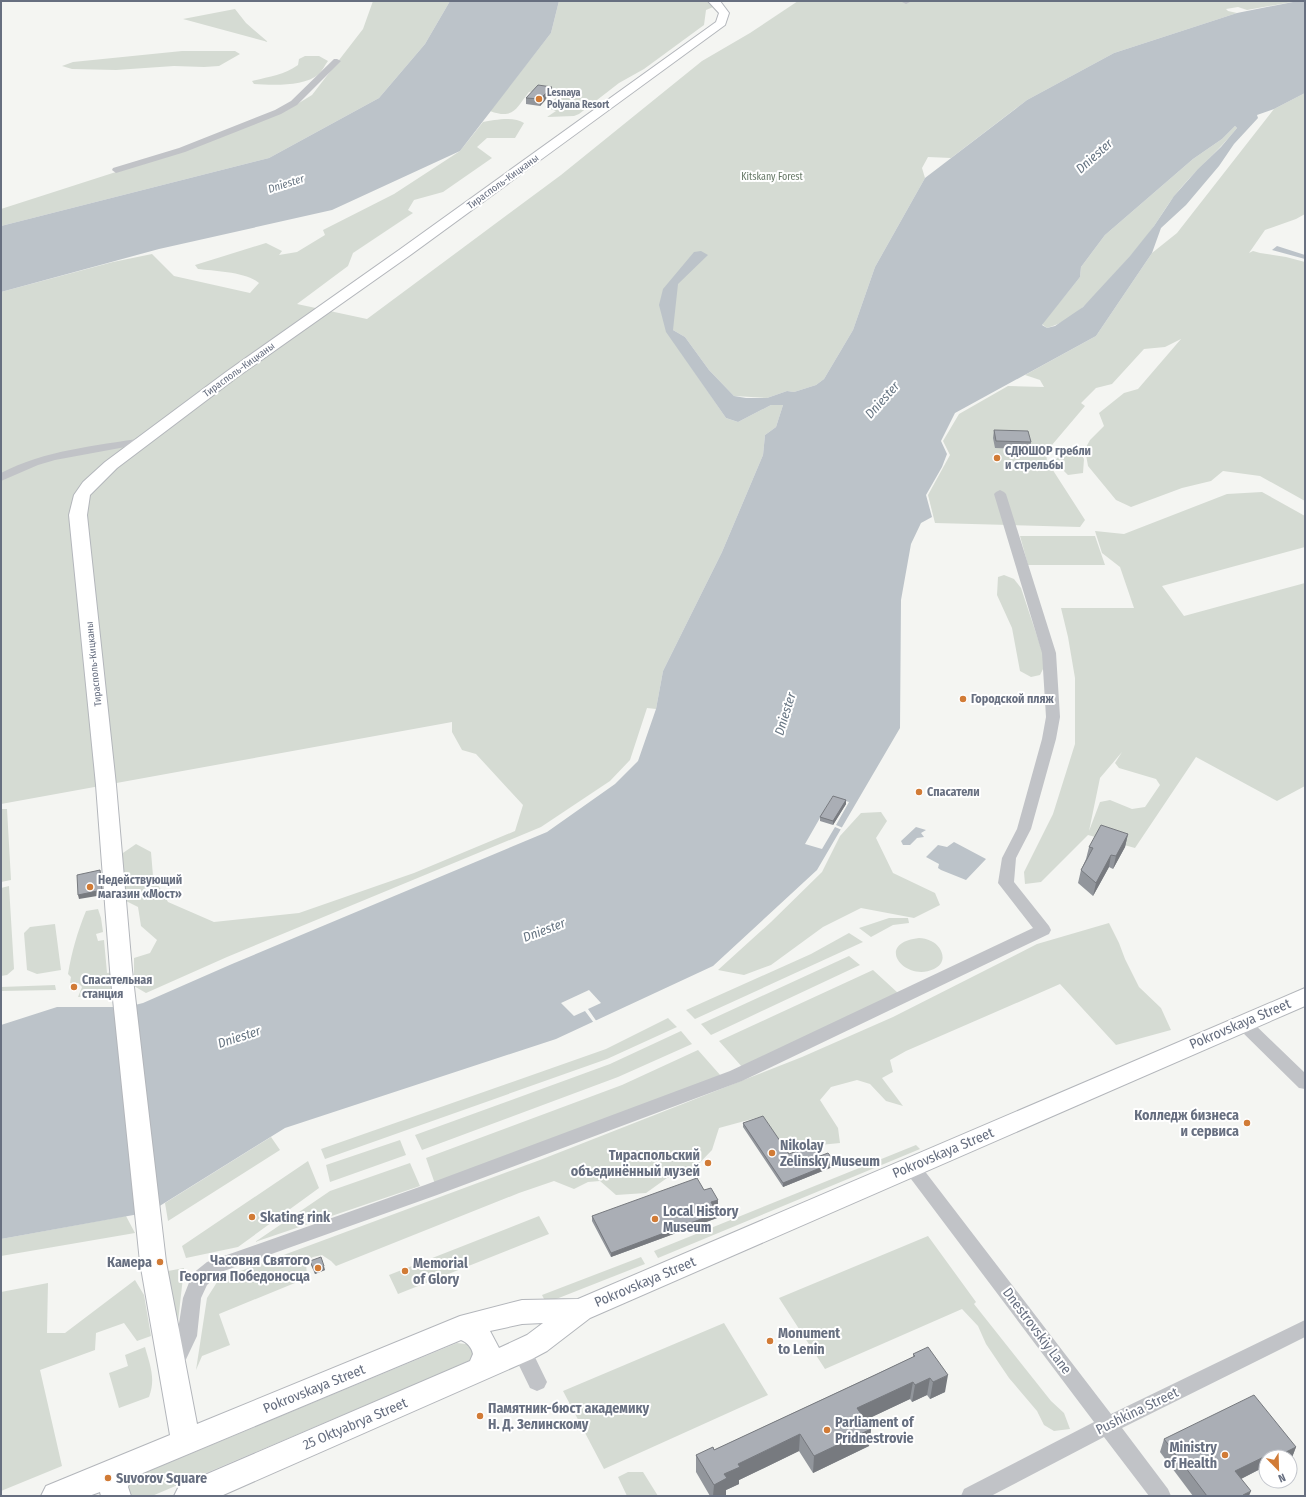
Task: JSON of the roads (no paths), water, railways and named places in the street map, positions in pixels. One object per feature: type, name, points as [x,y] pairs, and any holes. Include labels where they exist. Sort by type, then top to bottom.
[{"type":"street","name":"Тирасполь-Кицканы","points":[[186,1442],[153,1262],[121,970],[106,785],[78,516],[80,500],[89,486],[111,465],[230,375],[404,253],[721,23],[724,13],[718,5],[712,1]]},
{"type":"street","points":[[116,170],[182,150],[278,112],[294,103],[337,61]]},
{"type":"street","points":[[1,478],[20,468],[39,461],[143,441]]},
{"type":"street","points":[[172,1367],[187,1336],[192,1298],[199,1280],[214,1267],[431,1190],[736,1076],[1042,930],[1006,883],[1009,858],[1024,829],[1049,739],[1053,717],[1049,653],[1000,494]]},
{"type":"street","name":"Pokrovskaya Street","points":[[522,1351],[537,1342],[580,1310],[1305,996]]},
{"type":"street","points":[[1242,1022],[1305,1083]]},
{"type":"street","name":"Dnestrovskiy Lane","points":[[911,1166],[1162,1496]]},
{"type":"street","name":"Pokrovskaya Street","points":[[56,1496],[460,1328],[522,1312],[580,1310]]},
{"type":"street","points":[[460,1328],[470,1330],[478,1334],[486,1348],[488,1355],[486,1361],[479,1370]]},
{"type":"street","name":"Pushkina Street","points":[[971,1496],[1108,1425],[1305,1328]]},
{"type":"street","points":[[522,1351],[537,1382]]},
{"type":"street","name":"25 Oktyabrya Street","points":[[189,1496],[522,1351]]},
{"type":"street","points":[[116,1496],[113,1487],[122,1468]]},
{"type":"water","name":"Dniester","points":[[450,1],[559,1],[551,33],[460,151],[332,210],[159,249],[1,292],[1,226],[269,158],[379,98],[425,44]]},
{"type":"water","name":"Dniester","points":[[1298,1],[1305,1],[1305,93],[1274,109],[1257,115],[1258,118],[1234,144],[1219,166],[1186,205],[1161,228],[1152,253],[1096,336],[955,413],[941,441],[947,454],[942,467],[926,495],[932,517],[921,523],[911,544],[901,600],[900,728],[817,870],[713,966],[556,1039],[285,1128],[150,1212],[1,1239],[1,1025],[57,1007],[127,1007],[143,1003],[232,964],[547,832],[615,784],[638,761],[656,709],[663,671],[722,552],[763,455],[765,435],[776,427],[783,405],[771,405],[738,422],[726,418],[666,332],[659,305],[663,289],[694,252],[701,251],[708,255],[678,284],[673,330],[685,337],[709,370],[734,396],[746,398],[767,398],[787,391],[794,392],[816,385],[824,379],[853,330],[875,267],[925,178],[1027,100],[1114,53],[1237,13]],"holes":[[[1235,126],[1237,128],[1174,196],[1154,226],[1130,256],[1083,307],[1055,326],[1047,328],[1042,325],[1080,277],[1081,267],[1105,235],[1193,159],[1222,139]]]},
{"type":"water","points":[[1277,246],[1305,255],[1305,259],[1272,250]]},
{"type":"water","points":[[916,827],[926,830],[921,833],[924,837],[917,838],[910,845],[903,845],[901,841]]},
{"type":"water","points":[[954,842],[986,859],[966,880],[941,870],[938,868],[939,864],[926,857],[938,845],[947,847]]},
{"type":"place","name":"Lesnaya Polyana Resort","points":[[539,99]]},
{"type":"place","name":"СДЮШОР гребли и стрельбы","points":[[997,458]]},
{"type":"place","name":"Городской пляж","points":[[963,699]]},
{"type":"place","name":"Спасатели","points":[[919,792]]},
{"type":"place","name":"Недействующий магазин «Мост»","points":[[90,887]]},
{"type":"place","name":"Спасательная станция","points":[[74,987]]},
{"type":"place","name":"Колледж бизнеса и сервиса","points":[[1247,1123]]},
{"type":"place","name":"Nikolay Zelinsky Museum","points":[[772,1153]]},
{"type":"place","name":"Тираспольский объединённый музей","points":[[708,1163]]},
{"type":"place","name":"Skating rink","points":[[252,1217]]},
{"type":"place","name":"Local History Museum","points":[[655,1219]]},
{"type":"place","name":"Камера","points":[[160,1262]]},
{"type":"place","name":"Часовня Святого Георгия Победоносца","points":[[318,1268]]},
{"type":"place","name":"Memorial of Glory","points":[[405,1271]]},
{"type":"place","name":"Monument to Lenin","points":[[770,1341]]},
{"type":"place","name":"Памятник-бюст академику Н. Д. Зелинскому","points":[[480,1416]]},
{"type":"place","name":"Parliament of Pridnestrovie","points":[[827,1430]]},
{"type":"place","name":"Ministry of Health","points":[[1225,1455]]},
{"type":"place","name":"Suvorov Square","points":[[108,1478]]},
{"type":"park label","name":"Kitskany Forest","points":[[772,177]]}]
